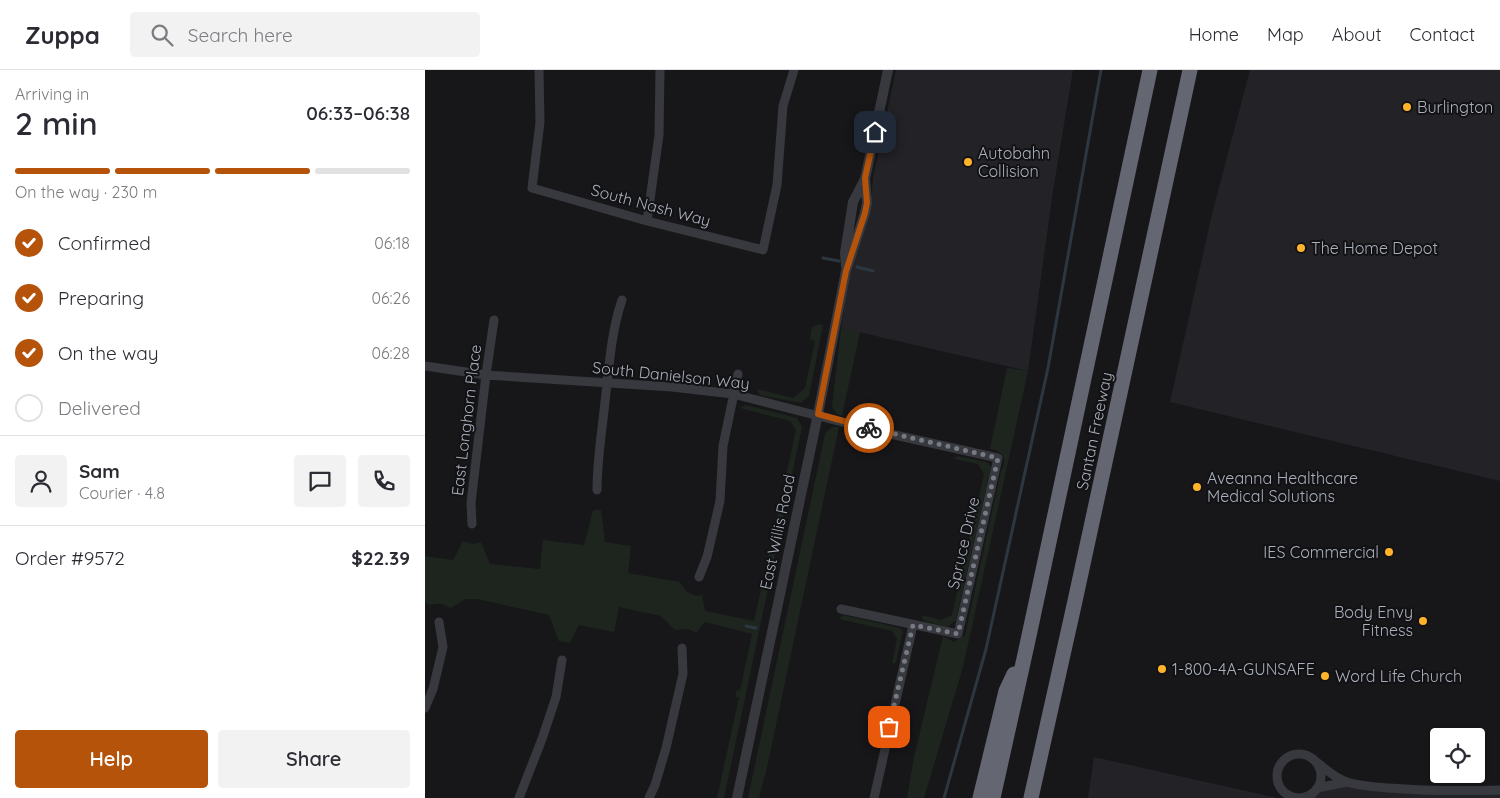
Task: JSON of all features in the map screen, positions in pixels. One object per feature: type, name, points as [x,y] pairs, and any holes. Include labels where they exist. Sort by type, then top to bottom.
[{"type":"highway","name":"Santan Freeway","points":[[993,798],[1150,70]]},
{"type":"highway","name":"Santan Freeway","points":[[1031,798],[1190,70]]},
{"type":"highway","points":[[1174,142],[1192,103],[1199,70]]},
{"type":"highway","points":[[980,798],[1007,691],[1027,645]]},
{"type":"highway","points":[[1036,798],[1037,770]]},
{"type":"street","name":"South Nash Way","points":[[539,70],[540,122],[532,188],[647,221],[763,250],[777,185],[783,106],[794,70]]},
{"type":"street","points":[[647,221],[659,135],[660,70]]},
{"type":"street","name":"East Willis Road","points":[[737,798],[818,414],[846,271],[845,253],[853,202],[865,178],[888,70]]},
{"type":"street","points":[[597,490],[597,470],[607,383],[617,315],[622,300]]},
{"type":"street","name":"East Longhorn Place","points":[[472,524],[471,503],[494,320]]},
{"type":"street","name":"South Danielson Way","points":[[425,366],[486,375],[672,387],[733,394],[818,414],[877,431],[998,458]]},
{"type":"street","points":[[699,577],[707,557],[720,501],[723,446],[738,374]]},
{"type":"street","name":"Spruce Drive","points":[[913,625],[958,634],[998,458]]},
{"type":"street","points":[[841,609],[913,625],[874,798]]},
{"type":"street","points":[[425,708],[433,689],[443,647],[439,622]]},
{"type":"street","points":[[649,798],[666,748],[683,674],[682,648]]},
{"type":"street","points":[[519,798],[556,697],[562,660]]},
{"type":"street","points":[[1348,782],[1317,788],[1306,797],[1295,797],[1286,796],[1277,775],[1283,762],[1295,754],[1302,754],[1315,761],[1325,771],[1348,782],[1407,790],[1500,790]]},
{"type":"street","points":[[1315,761],[1321,774],[1317,788]]},
{"type":"shaded area","points":[[896,70],[1073,70],[1053,191],[1028,371],[841,328],[847,286],[871,203],[873,178]]},
{"type":"shaded area","points":[[1250,70],[1500,70],[1500,481],[1170,402],[1212,214]]},
{"type":"shaded area","points":[[819,324],[823,325],[809,396],[801,403],[760,395],[757,389],[793,398],[805,388],[815,341],[810,339],[812,327]]},
{"type":"shaded area","points":[[841,328],[860,332],[842,416],[836,413],[832,407]]},
{"type":"shaded area","points":[[1007,368],[1028,371],[963,667],[924,798],[907,798],[914,757],[943,636],[954,642],[965,635],[1004,463],[1003,456],[999,452],[990,449]]},
{"type":"shaded area","points":[[746,405],[797,418],[802,427],[724,798],[717,798],[739,697],[735,697],[737,690],[740,691],[752,634],[705,622],[696,633],[689,629],[675,630],[661,616],[619,607],[614,632],[579,625],[570,643],[559,641],[549,615],[477,599],[466,599],[450,608],[443,604],[430,605],[425,602],[425,556],[453,560],[463,541],[473,544],[481,542],[490,564],[540,569],[543,540],[584,545],[593,510],[601,510],[605,542],[631,546],[628,573],[680,582],[689,593],[695,596],[702,595],[705,611],[754,621],[796,430],[790,421],[740,408]]},
{"type":"shaded area","points":[[832,427],[839,427],[765,777],[759,798],[748,798],[825,434]]},
{"type":"shaded area","points":[[957,456],[987,462],[991,467],[956,620],[948,627],[924,621],[921,615],[941,620],[952,615],[984,474],[978,464],[954,459]]},
{"type":"shaded area","points":[[843,615],[900,628],[903,632],[896,662],[892,664],[897,639],[892,631],[839,619]]},
{"type":"shaded area","points":[[1094,757],[1278,798],[1088,798]]},
{"type":"shaded area","points":[[1325,786],[1500,790],[1500,798],[1305,798],[1317,788]]},
{"type":"waterway","points":[[944,798],[986,649],[1048,368],[1101,70]]},
{"type":"waterway","points":[[823,258],[839,261]]},
{"type":"waterway","points":[[857,267],[873,271]]},
{"type":"waterway","points":[[746,626],[756,628]]},
{"type":"way so far","points":[[869,428],[998,458],[958,634],[913,625],[889,727]]},
{"type":"place","name":"Burlington","points":[[1407,107]]},
{"type":"place","name":"Autobahn Collision","points":[[968,162]]},
{"type":"place","name":"The Home Depot","points":[[1301,248]]},
{"type":"place","name":"Aveanna Healthcare Medical Solutions","points":[[1197,487]]},
{"type":"place","name":"IES Commercial","points":[[1389,552]]},
{"type":"place","name":"Body Envy Fitness","points":[[1423,621]]},
{"type":"place","name":"1-800-4A-GUNSAFE","points":[[1162,669]]},
{"type":"place","name":"Word Life Church","points":[[1325,676]]},
{"type":"route","points":[[869,428],[818,414],[846,271],[862,228],[867,203],[865,178],[875,132]]}]
